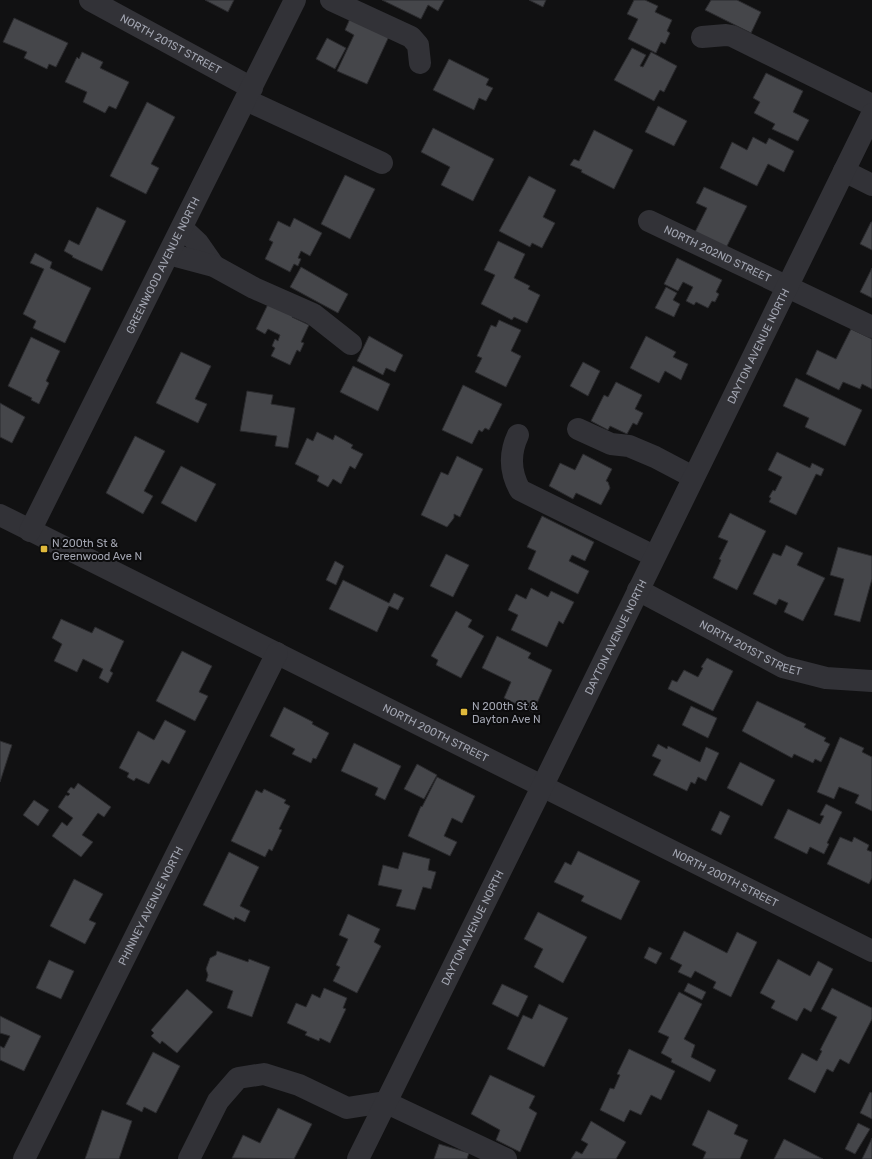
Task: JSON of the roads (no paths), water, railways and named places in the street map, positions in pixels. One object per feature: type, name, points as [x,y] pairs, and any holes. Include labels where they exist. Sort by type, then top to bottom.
[{"type":"street","name":"NORTH 201ST STREET","points":[[90,0],[249,94],[382,163]]},
{"type":"street","name":"GREENWOOD AVENUE NORTH","points":[[30,531],[296,0]]},
{"type":"street","points":[[331,0],[411,37],[418,45],[420,63]]},
{"type":"street","points":[[702,37],[732,36],[872,105]]},
{"type":"street","name":"DAYTON AVENUE NORTH","points":[[358,1159],[385,1102],[544,785],[654,556],[872,114]]},
{"type":"street","points":[[844,171],[872,185]]},
{"type":"street","name":"NORTH 202ND STREET","points":[[649,221],[872,327]]},
{"type":"street","points":[[182,228],[198,243],[214,266]]},
{"type":"street","points":[[169,254],[214,266],[254,288],[313,314],[351,344]]},
{"type":"street","points":[[578,429],[611,444],[629,446],[655,456],[693,477]]},
{"type":"street","points":[[518,435],[511,449],[514,479],[520,490],[654,556]]},
{"type":"street","name":"NORTH 200TH STREET","points":[[0,515],[544,785],[872,950]]},
{"type":"street","name":"NORTH 201ST STREET","points":[[638,590],[783,667],[826,678],[872,681]]},
{"type":"street","name":"PHINNEY AVENUE NORTH","points":[[24,1159],[277,653]]},
{"type":"street","points":[[189,1159],[218,1101],[238,1078],[264,1074],[299,1086],[347,1108],[385,1102],[506,1159]]},
{"type":"place","name":"N 200th St & Greenwood Ave N","points":[[44,549]]},
{"type":"place","name":"N 200th St & Dayton Ave N","points":[[464,712]]}]
